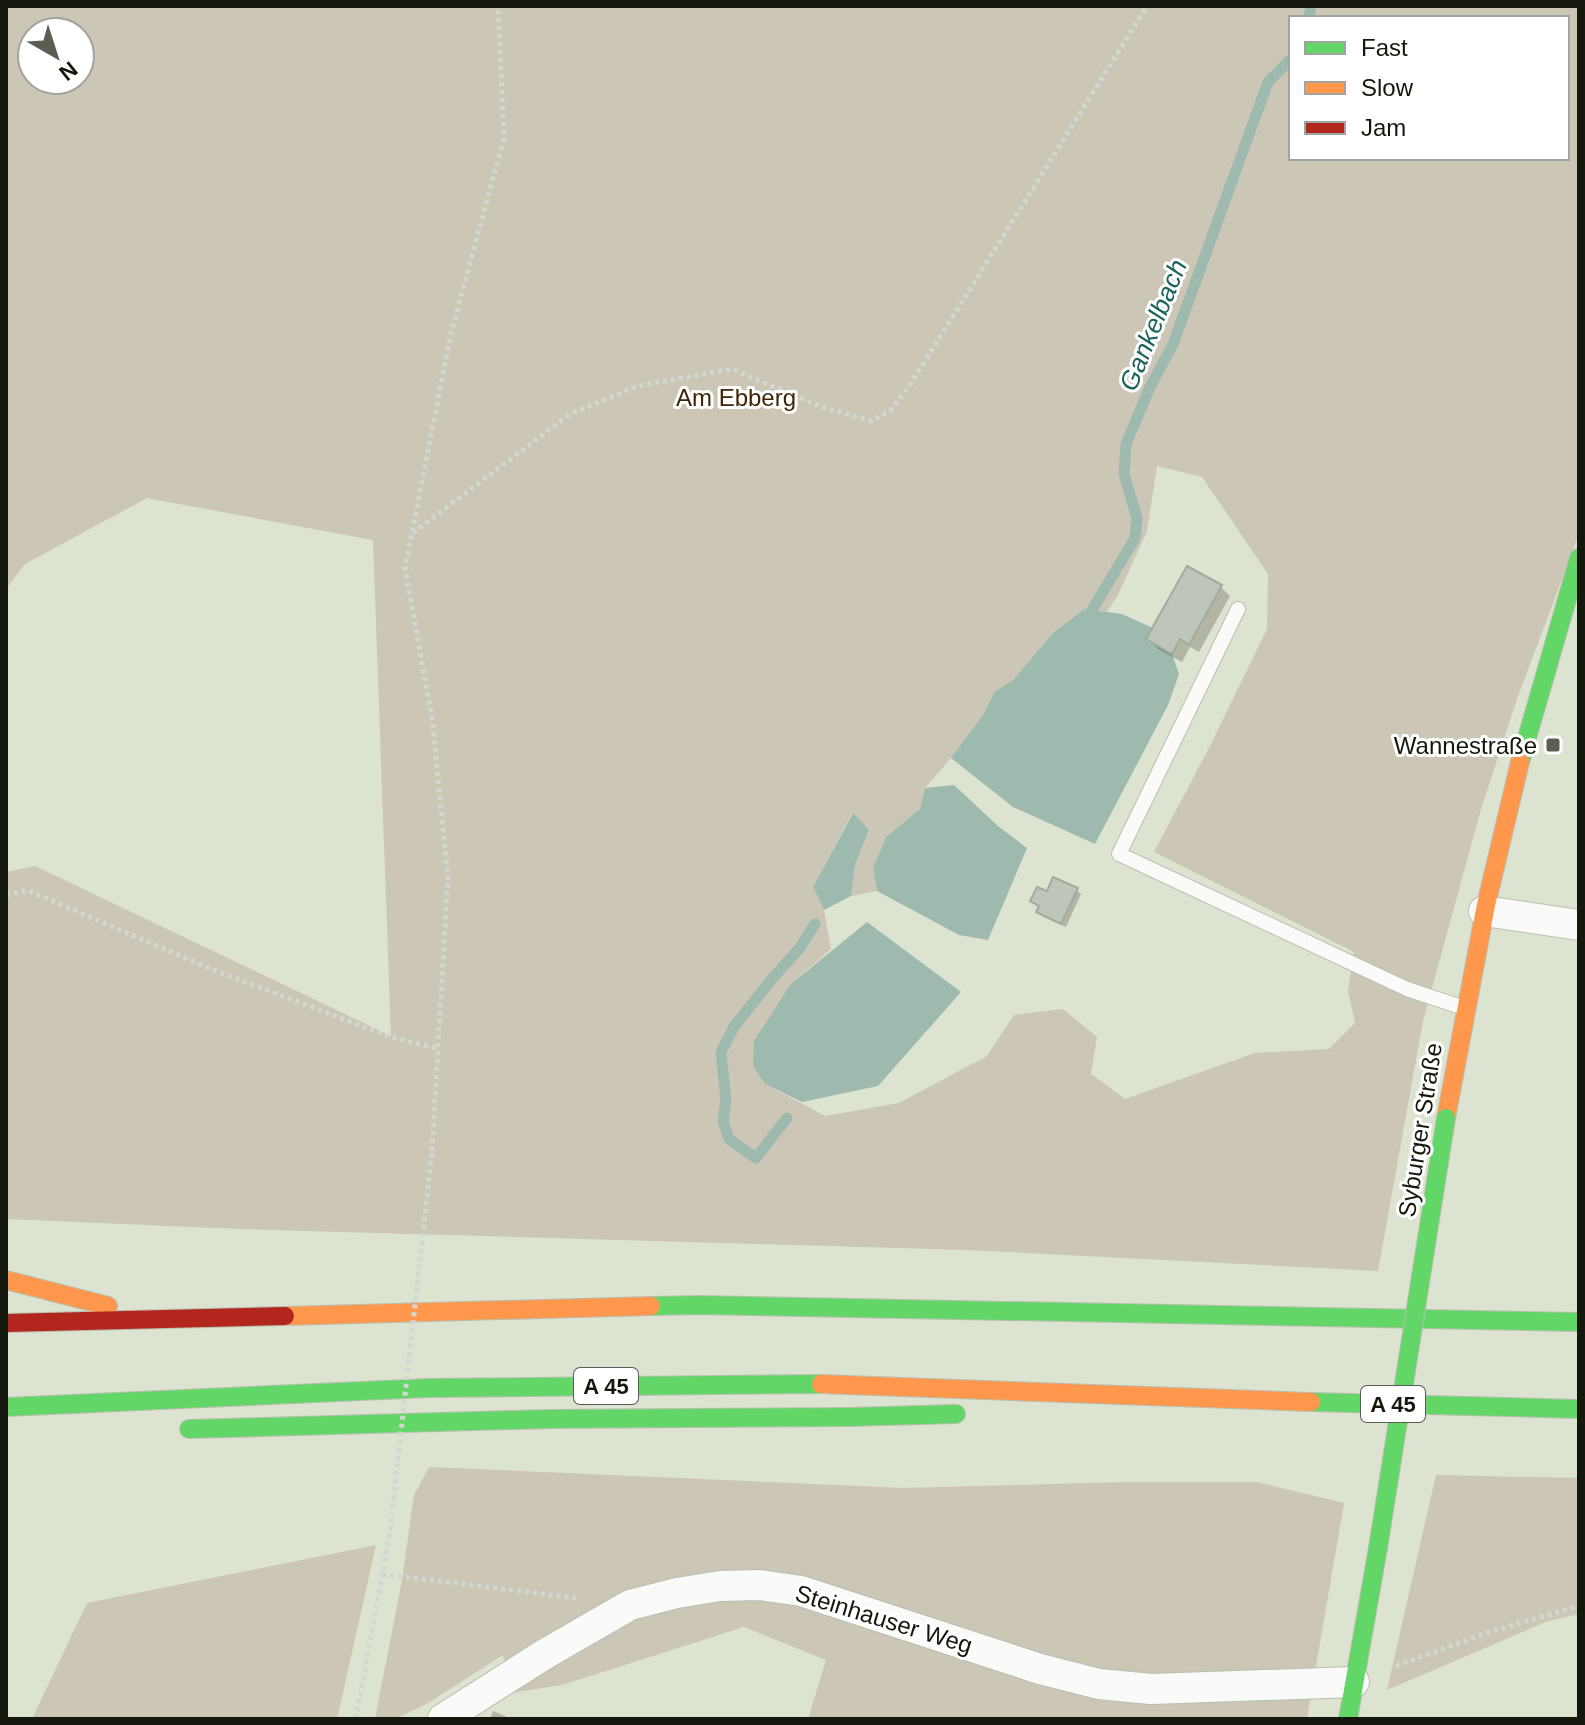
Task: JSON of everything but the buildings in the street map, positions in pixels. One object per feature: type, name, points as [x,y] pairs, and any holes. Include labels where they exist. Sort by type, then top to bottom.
[{"type":"main road","name":"Syburger Straße","points":[[1348,1719],[1464,1008],[1527,733],[1579,558]]},
{"type":"main road","points":[[6,1280],[157,1319]]},
{"type":"main road","points":[[6,1323],[700,1305],[1579,1322]]},
{"type":"main road","name":"A 45","points":[[6,1407],[429,1388],[793,1383],[1579,1409]]},
{"type":"main road","points":[[1023,1410],[1206,1399]]},
{"type":"main road","points":[[173,1429],[459,1419],[886,1419],[977,1413]]},
{"type":"street","points":[[1484,911],[1579,925]]},
{"type":"street","name":"Steinhauser Weg","points":[[443,1719],[545,1654],[630,1605],[720,1586],[760,1585],[801,1591],[1040,1669],[1099,1684],[1151,1689],[1354,1682]]},
{"type":"lane","points":[[1238,609],[1119,854],[1407,989],[1464,1008]]},
{"type":"path","points":[[356,1719],[390,1531],[432,1151],[448,877],[432,718],[405,568],[451,333],[504,138],[498,6]]},
{"type":"path","points":[[413,534],[570,414],[638,386],[732,369],[822,407],[871,421],[891,410],[910,385],[1147,6]]},
{"type":"path","points":[[6,895],[27,890],[211,969],[391,1037],[436,1048]]},
{"type":"path","points":[[382,1574],[630,1605]]},
{"type":"path","points":[[1354,1682],[1486,1633],[1579,1606]]},
{"type":"green space","name":"Am Ebberg","points":[[6,6],[1579,6],[1579,534],[1517,699],[1481,809],[1423,1021],[1378,1271],[967,1250],[240,1229],[6,1219],[6,872],[35,866],[391,1036],[373,540],[147,498],[25,564],[6,589]],"holes":[[[1157,466],[1202,477],[1268,574],[1267,629],[1154,852],[1354,952],[1348,991],[1355,1023],[1329,1049],[1255,1053],[1125,1099],[1091,1074],[1097,1037],[1063,1009],[1014,1015],[987,1056],[899,1103],[825,1116],[765,1084],[754,1066],[791,984],[831,949],[824,910],[813,887],[852,813],[869,830],[855,865],[851,896],[877,891],[873,868],[886,837],[920,809],[925,788],[985,712],[994,692],[1013,680],[1053,633],[1084,609],[1107,612],[1147,531]]]},
{"type":"green space","points":[[429,1467],[902,1488],[1257,1482],[1344,1503],[1307,1719],[808,1719],[826,1660],[744,1627],[562,1685],[509,1693],[503,1655],[428,1703],[395,1719],[375,1719],[402,1580],[414,1495]]},
{"type":"green space","points":[[1436,1475],[1579,1478],[1579,1614],[1548,1621],[1387,1690]]},
{"type":"green space","points":[[376,1545],[337,1719],[32,1719],[87,1603]]},
{"type":"shaded area","points":[[1084,609],[1122,614],[1153,628],[1147,640],[1172,654],[1179,674],[1168,705],[1095,844],[1013,807],[951,758],[985,712],[994,692],[1013,680],[1053,633]]},
{"type":"shaded area","points":[[954,785],[1027,848],[988,940],[959,935],[877,891],[873,868],[886,837],[920,809],[925,788]]},
{"type":"shaded area","points":[[853,813],[869,830],[855,865],[851,896],[824,910],[813,887]]},
{"type":"shaded area","points":[[867,922],[961,992],[878,1086],[802,1102],[765,1084],[753,1066],[754,1041],[791,984]]},
{"type":"waterway","name":"Gankelbach","points":[[1309,16],[1311,6]]},
{"type":"waterway","name":"Gankelbach","points":[[1092,610],[1135,538],[1137,518],[1124,474],[1126,444],[1150,387],[1173,344],[1268,82],[1289,61]]},
{"type":"waterway","name":"Gankelbach","points":[[787,1118],[756,1158],[729,1139],[723,1121],[726,1100],[721,1052],[734,1027],[799,949],[815,924]]},
{"type":"traffic: fast","points":[[1520,762],[1579,558]]},
{"type":"traffic: fast","points":[[1378,1548],[1446,1118]]},
{"type":"traffic: fast","points":[[651,1306],[1579,1322]]},
{"type":"traffic: fast","points":[[6,1407],[429,1388],[821,1384]]},
{"type":"traffic: fast","points":[[1311,1402],[1579,1409]]},
{"type":"traffic: fast","points":[[189,1429],[550,1419],[956,1414]]},
{"type":"traffic: fast","points":[[1348,1719],[1378,1548]]},
{"type":"traffic: slow","points":[[1446,1118],[1486,905],[1520,762]]},
{"type":"traffic: slow","points":[[6,1280],[108,1306]]},
{"type":"traffic: slow","points":[[285,1316],[651,1306]]},
{"type":"traffic: slow","points":[[821,1384],[1311,1402]]},
{"type":"traffic: jam","points":[[6,1323],[285,1316]]},
{"type":"place","name":"Wannestraße","points":[[1553,745]]}]
